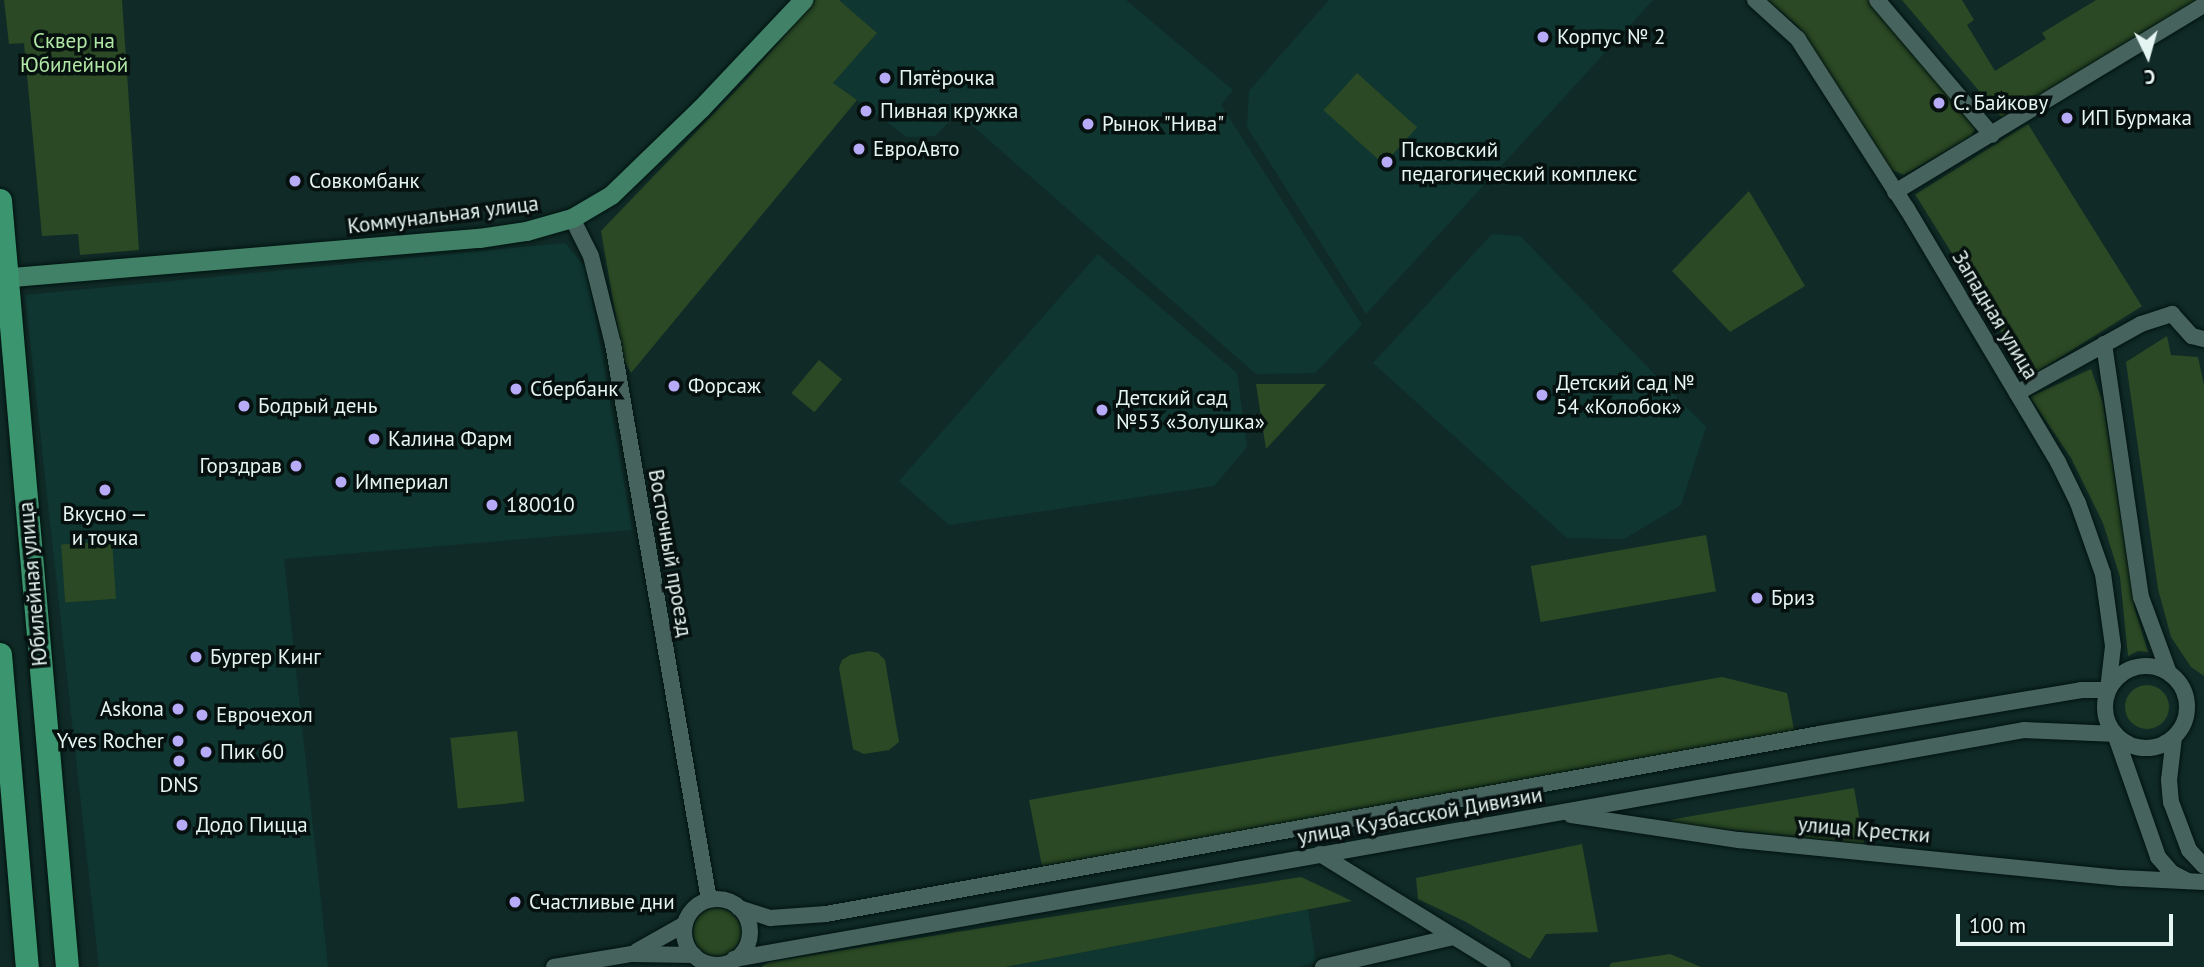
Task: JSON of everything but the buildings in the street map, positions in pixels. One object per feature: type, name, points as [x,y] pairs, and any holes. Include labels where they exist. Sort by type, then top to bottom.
[{"type":"highway","name":"Юбилейная улица","points":[[0,200],[4,278],[67,967]]},
{"type":"highway","name":"Юбилейная улица","points":[[0,654],[27,967]]},
{"type":"main road","name":"Коммунальная улица","points":[[4,278],[479,238],[526,231],[572,218],[611,195],[701,108],[803,0]]},
{"type":"street","name":"Западная улица","points":[[1755,0],[1798,39],[1895,192],[2058,462],[2078,503],[2103,574],[2113,646],[2108,690]]},
{"type":"street","points":[[1877,0],[1992,135]]},
{"type":"street","points":[[1895,192],[2204,5]]},
{"type":"street","name":"Восточный проезд","points":[[572,218],[591,256],[613,344],[709,900]]},
{"type":"street","points":[[2017,393],[2141,324],[2172,314],[2192,336],[2204,340]]},
{"type":"street","points":[[2104,344],[2141,597],[2169,673],[2185,693],[2187,706],[2185,719],[2174,737],[2169,780],[2171,802],[2189,850],[2204,866]]},
{"type":"street","points":[[2169,673],[2157,667],[2130,669],[2114,681],[2108,690],[2105,703],[2107,719],[2115,734],[2167,876],[2183,864],[2189,850]]},
{"type":"street","name":"улица Кузбасской Дивизии","points":[[632,954],[685,924],[692,910],[709,900],[720,899],[770,918],[826,914],[1819,734],[2081,690],[2108,690]]},
{"type":"street","name":"улица Кузбасской Дивизии","points":[[554,967],[632,954],[694,956],[701,961],[725,964],[1320,854],[2025,730],[2115,734]]},
{"type":"street","points":[[2115,734],[2128,744],[2145,748],[2158,746],[2174,737]]},
{"type":"street","name":"улица Крестки","points":[[1562,813],[1598,821],[1740,840],[2167,876],[2196,881]]},
{"type":"street","points":[[1320,854],[1503,967]]},
{"type":"street","points":[[725,964],[746,947],[749,937],[749,926],[739,908]]},
{"type":"street","points":[[685,924],[684,939],[694,956]]},
{"type":"street","points":[[1323,967],[1453,937]]},
{"type":"shaded area","name":"Рынок \"Нива\"","points":[[839,0],[1126,0],[1233,90],[1221,105],[1362,325],[1315,373],[1256,374],[958,113],[935,136],[907,137],[833,83],[876,33]]},
{"type":"shaded area","name":"Псковский педагогический комплекс","points":[[1329,0],[1653,0],[1366,314],[1247,127],[1249,91]]},
{"type":"shaded area","name":"Детский сад № 54 «Колобок»","points":[[1492,234],[1520,236],[1706,427],[1681,505],[1624,539],[1567,538],[1373,363]]},
{"type":"shaded area","points":[[565,243],[587,269],[632,530],[284,559],[328,967],[99,967],[25,295]]},
{"type":"shaded area","name":"Детский сад №53 «Золушка»","points":[[1098,254],[1237,373],[1247,447],[1214,486],[949,525],[899,481]]},
{"type":"shaded area","points":[[1308,909],[1316,963],[1297,967],[1005,967]]},
{"type":"green space","name":"Сквер на Юбилейной","points":[[4,0],[122,0],[139,250],[80,255],[78,234],[42,236],[24,43],[9,44]]},
{"type":"green space","points":[[815,0],[839,0],[877,33],[833,83],[857,100],[631,373],[623,358],[601,231],[748,78]]},
{"type":"green space","points":[[1768,0],[1872,0],[1977,126],[1971,136],[1904,175],[1885,167],[1799,27]]},
{"type":"green space","points":[[1902,0],[1962,0],[1974,20],[1967,25],[1995,71],[2046,39],[2042,33],[2096,0],[2196,0],[2002,118]]},
{"type":"green space","points":[[1357,73],[1417,127],[1384,164],[1324,110]]},
{"type":"green space","points":[[2028,124],[2142,306],[2029,377],[1915,194]]},
{"type":"green space","points":[[1749,191],[1805,286],[1730,332],[1672,271]]},
{"type":"green space","points":[[2167,336],[2171,355],[2198,357],[2204,385],[2204,676],[2191,667],[2171,637],[2158,589],[2126,362]]},
{"type":"green space","points":[[819,360],[842,379],[814,412],[791,393]]},
{"type":"green space","points":[[2091,369],[2103,403],[2135,610],[2148,652],[2138,651],[2128,656],[2120,577],[2103,523],[2071,458],[2030,397]]},
{"type":"green space","points":[[1256,384],[1326,384],[1266,449]]},
{"type":"green space","points":[[1706,535],[1716,591],[1541,622],[1531,566]]},
{"type":"green space","points":[[112,541],[116,599],[65,602],[61,545]]},
{"type":"green space","points":[[869,651],[878,653],[885,660],[899,742],[889,750],[864,754],[853,749],[839,668],[842,660],[850,655]]},
{"type":"green space","points":[[1722,677],[1787,693],[1796,740],[1042,866],[1029,800]]},
{"type":"green space","points":[[2147,685],[2162,692],[2169,707],[2162,722],[2147,729],[2132,722],[2125,707],[2132,692]]},
{"type":"green space","points":[[517,731],[524,802],[458,809],[450,738]]},
{"type":"green space","points":[[1854,788],[1864,844],[1676,824],[1669,820]]},
{"type":"green space","points":[[1582,844],[1598,932],[1546,934],[1530,959],[1466,922],[1418,899],[1416,878]]},
{"type":"green space","points":[[1301,877],[1352,901],[1005,967],[761,967],[769,962]]},
{"type":"green space","points":[[717,908],[734,915],[741,932],[734,949],[717,956],[700,949],[693,932],[700,915]]},
{"type":"green space","points":[[1670,954],[1701,967],[1609,967],[1611,963]]},
{"type":"place","name":"Корпус № 2","points":[[1543,37]]},
{"type":"place","name":"Пятёрочка","points":[[885,78]]},
{"type":"place","name":"С. Байкову","points":[[1939,103]]},
{"type":"place","name":"Пивная кружка","points":[[866,111]]},
{"type":"place","name":"ИП Бурмака","points":[[2067,118]]},
{"type":"place","name":"Рынок \"Нива\"","points":[[1088,124]]},
{"type":"place","name":"ЕвроАвто","points":[[859,149]]},
{"type":"place","name":"Псковский педагогический комплекс","points":[[1387,162]]},
{"type":"place","name":"Совкомбанк","points":[[295,181]]},
{"type":"place","name":"Форсаж","points":[[674,386]]},
{"type":"place","name":"Сбербанк","points":[[516,389]]},
{"type":"place","name":"Детский сад № 54 «Колобок»","points":[[1542,395]]},
{"type":"place","name":"Бодрый день","points":[[244,406]]},
{"type":"place","name":"Детский сад №53 «Золушка»","points":[[1102,410]]},
{"type":"place","name":"Калина Фарм","points":[[374,439]]},
{"type":"place","name":"Горздрав","points":[[296,466]]},
{"type":"place","name":"Империал","points":[[341,482]]},
{"type":"place","name":"Вкусно — и точка","points":[[105,490]]},
{"type":"place","name":"180010","points":[[492,505]]},
{"type":"place","name":"Бриз","points":[[1757,598]]},
{"type":"place","name":"Бургер Кинг","points":[[196,657]]},
{"type":"place","name":"Askona","points":[[178,709]]},
{"type":"place","name":"Еврочехол","points":[[202,715]]},
{"type":"place","name":"Yves Rocher","points":[[178,741]]},
{"type":"place","name":"Пик 60","points":[[206,752]]},
{"type":"place","name":"DNS","points":[[179,761]]},
{"type":"place","name":"Додо Пицца","points":[[182,825]]},
{"type":"place","name":"Счастливые дни","points":[[515,902]]}]
